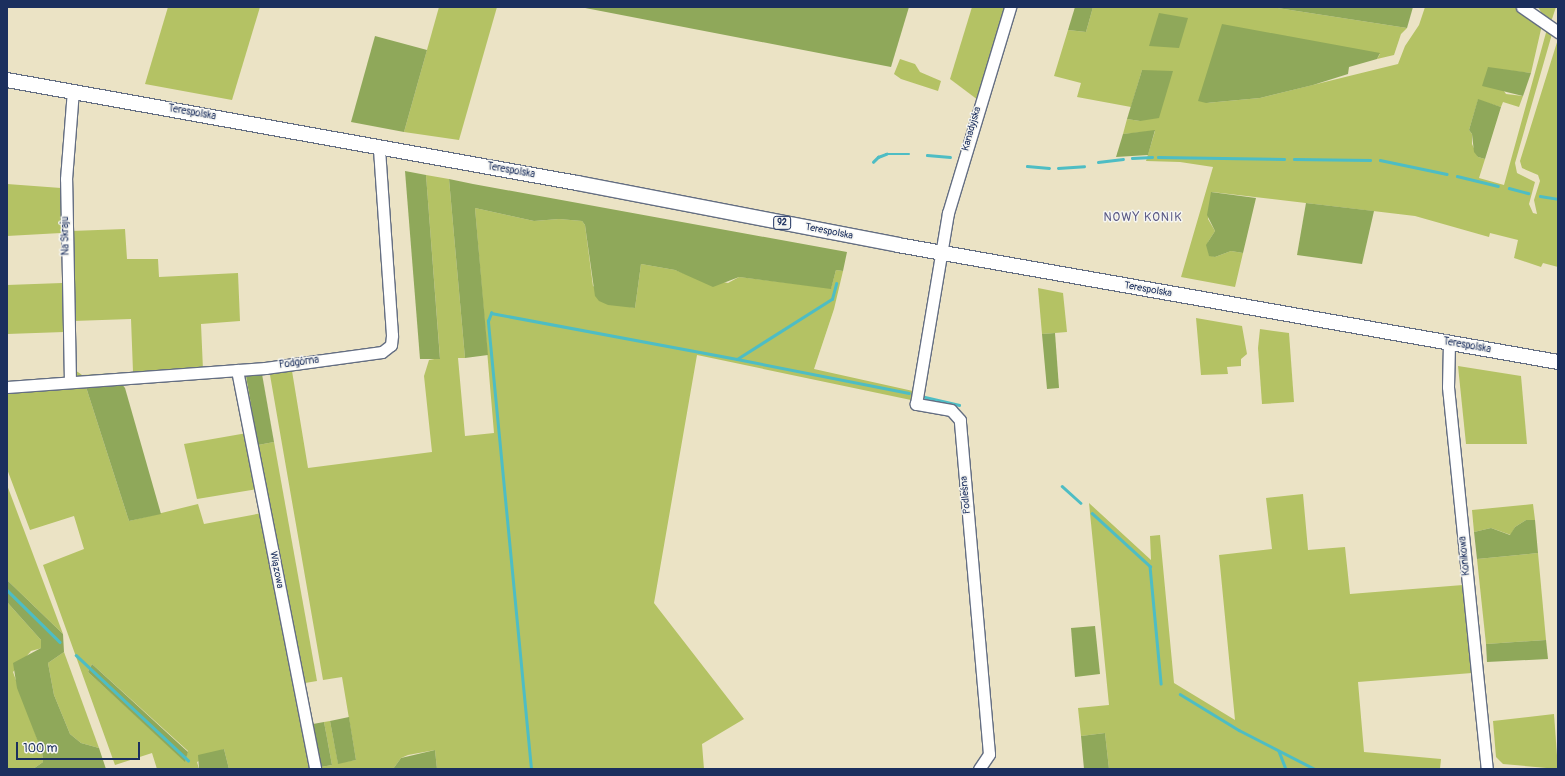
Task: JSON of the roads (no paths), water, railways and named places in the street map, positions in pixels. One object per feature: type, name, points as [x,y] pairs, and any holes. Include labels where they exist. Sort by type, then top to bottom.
[{"type":"main road","name":"Terespolska","points":[[7,80],[379,147],[941,252],[1558,362]]},
{"type":"street","name":"Kanadyjska","points":[[941,252],[948,213],[1010,7]]},
{"type":"street","points":[[1522,7],[1558,32]]},
{"type":"street","name":"Na Skraju","points":[[70,382],[66,179],[73,91]]},
{"type":"street","name":"Podgórna","points":[[7,386],[237,370],[382,352],[390,345],[392,335],[379,147]]},
{"type":"street","name":"Podleśna","points":[[941,252],[935,299],[916,404],[951,410],[960,420],[989,754],[979,769]]},
{"type":"street","name":"Konikowa","points":[[1449,343],[1448,387],[1487,769]]},
{"type":"street","name":"Wiązowa","points":[[237,370],[315,769]]},
{"type":"waterway","points":[[873,162],[878,157],[886,154],[909,154]]},
{"type":"waterway","points":[[927,155],[950,157]]},
{"type":"waterway","points":[[1132,158],[1152,157]]},
{"type":"waterway","points":[[1158,157],[1284,159]]},
{"type":"waterway","points":[[1098,162],[1123,159]]},
{"type":"waterway","points":[[1294,159],[1370,160]]},
{"type":"waterway","points":[[1380,160],[1447,174]]},
{"type":"waterway","points":[[1027,166],[1049,168]]},
{"type":"waterway","points":[[1058,168],[1084,166]]},
{"type":"waterway","points":[[1457,176],[1498,186]]},
{"type":"waterway","points":[[1509,188],[1528,193]]},
{"type":"waterway","points":[[1540,196],[1558,199]]},
{"type":"waterway","points":[[531,769],[488,321],[491,313],[737,359],[832,299],[836,284]]},
{"type":"waterway","points":[[737,359],[909,393]]},
{"type":"waterway","points":[[925,397],[959,405]]},
{"type":"waterway","points":[[1062,486],[1081,503]]},
{"type":"waterway","points":[[1092,513],[1150,566],[1161,683]]},
{"type":"waterway","points":[[7,590],[60,642]]},
{"type":"waterway","points":[[76,655],[188,760]]},
{"type":"waterway","points":[[1180,694],[1239,730],[1315,769]]},
{"type":"waterway","points":[[1279,751],[1286,769]]},
{"type":"district","name":"NOWY KONIK","points":[[1143,218]]}]
